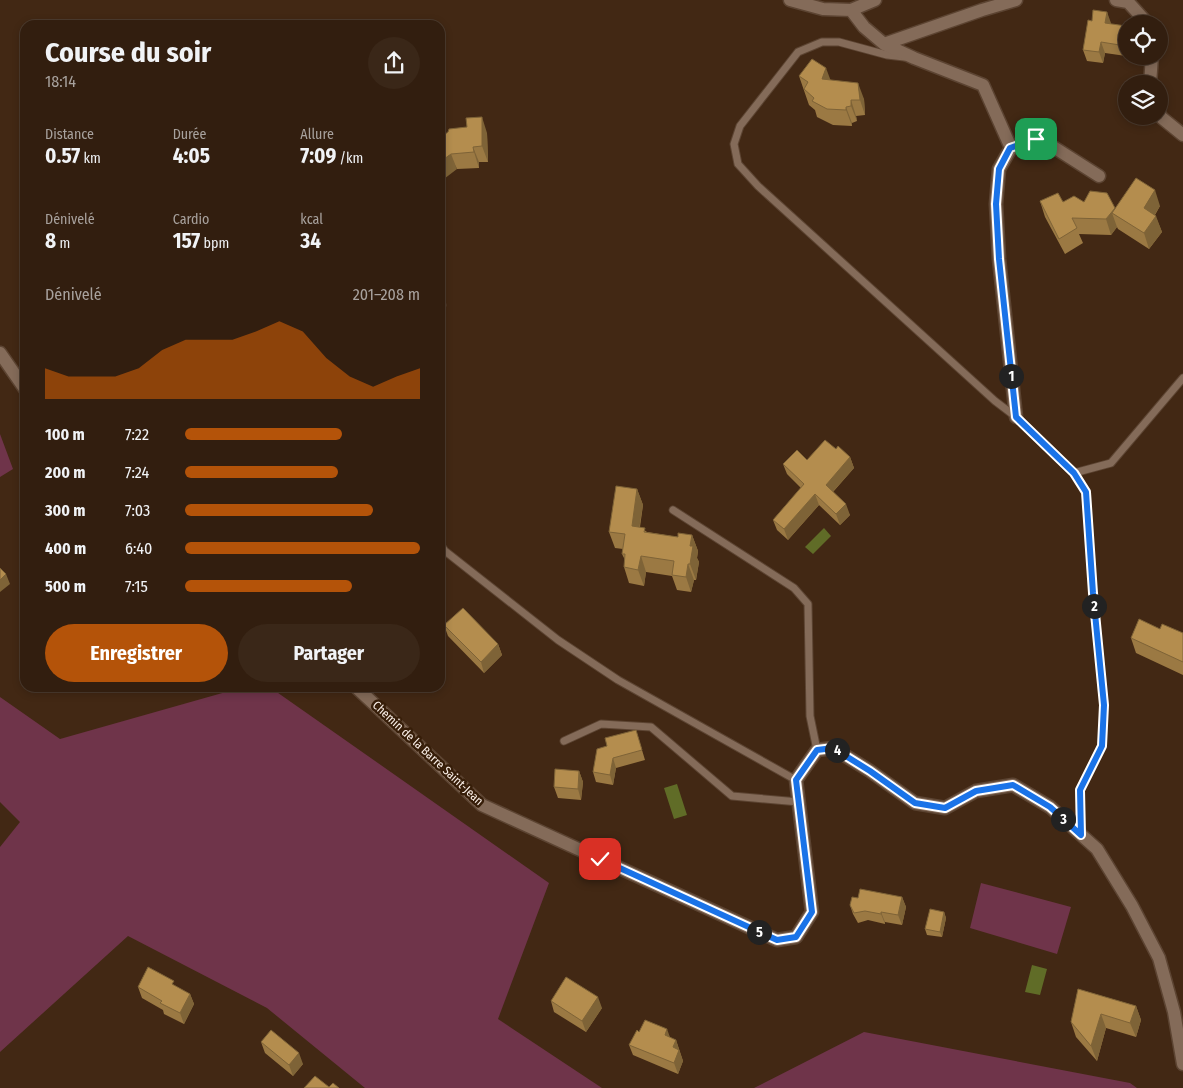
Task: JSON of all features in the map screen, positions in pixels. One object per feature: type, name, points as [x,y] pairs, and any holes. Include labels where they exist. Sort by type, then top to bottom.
[{"type":"street","points":[[790,0],[823,9],[851,10],[875,0]]},
{"type":"street","points":[[884,44],[1016,0]]},
{"type":"street","points":[[1116,0],[1128,2],[1140,15]]},
{"type":"street","points":[[851,10],[864,27],[884,44],[983,85],[1010,148]]},
{"type":"street","points":[[1168,123],[1183,135]]},
{"type":"street","points":[[1016,417],[999,259],[996,204],[999,169],[1010,148],[1036,139],[1055,148],[1099,176]]},
{"type":"street","points":[[0,353],[20,382]]},
{"type":"street","name":"Chemin de la Barre Saint-Jean","points":[[361,692],[482,805],[777,940],[796,937],[812,912],[796,780]]},
{"type":"street","points":[[796,780],[817,750],[833,748],[870,771],[915,803],[945,808],[976,791],[1013,785],[1050,807],[1097,849],[1132,906],[1160,958],[1174,1012],[1183,1064]]},
{"type":"lane","points":[[914,58],[887,55],[839,42],[822,42],[798,52],[740,126],[734,144],[738,164],[758,186],[995,401],[1016,417],[1074,473],[1086,492],[1093,593],[1104,705],[1102,746],[1080,790],[1081,835]]},
{"type":"lane","points":[[1074,473],[1111,463],[1183,378]]},
{"type":"lane","points":[[673,510],[794,588],[808,604],[810,716],[817,750]]},
{"type":"lane","points":[[445,550],[558,640],[618,680],[796,780]]},
{"type":"lane","points":[[564,741],[601,724],[651,727],[732,796],[799,802]]},
{"type":"shaded area","points":[[0,434],[13,469],[0,477]]},
{"type":"shaded area","points":[[824,528],[831,536],[813,554],[805,547]]},
{"type":"shaded area","points":[[226,692],[277,692],[549,883],[498,1019],[602,1088],[365,1088],[267,1008],[128,936],[0,1052],[0,847],[20,822],[0,802],[0,697],[60,739]]},
{"type":"shaded area","points":[[677,784],[687,815],[674,819],[664,788]]},
{"type":"shaded area","points":[[981,883],[1071,907],[1057,954],[970,928]]},
{"type":"shaded area","points":[[1032,965],[1047,969],[1040,995],[1025,992]]},
{"type":"shaded area","points":[[864,1032],[1130,1083],[1137,1088],[754,1088]]},
{"type":"building","points":[[1093,10],[1107,12],[1105,23],[1118,25],[1118,45],[1101,42],[1099,52],[1083,50],[1088,20],[1092,21]]},
{"type":"building","points":[[812,59],[826,68],[822,79],[858,83],[860,100],[851,100],[851,106],[846,107],[846,110],[827,109],[812,101],[814,98],[804,89],[808,82],[799,76]]},
{"type":"building","points":[[482,117],[482,146],[473,147],[474,152],[451,154],[445,158],[445,134],[449,129],[467,127],[466,118]]},
{"type":"building","points":[[1136,178],[1155,190],[1144,208],[1156,216],[1144,233],[1112,213]]},
{"type":"building","points":[[1090,191],[1107,193],[1115,208],[1106,219],[1072,218],[1077,228],[1059,239],[1040,201],[1058,193],[1063,202],[1074,196],[1084,202]]},
{"type":"building","points":[[825,440],[836,449],[838,446],[850,457],[826,485],[846,504],[836,514],[815,494],[784,529],[773,520],[804,484],[783,464],[797,450],[807,460]]},
{"type":"building","points":[[616,486],[637,489],[632,526],[645,528],[644,532],[678,537],[678,533],[692,535],[690,546],[693,546],[686,577],[672,575],[674,561],[641,556],[638,570],[624,567],[625,554],[622,554],[625,534],[609,532]]},
{"type":"building","points":[[0,568],[6,574],[0,580]]},
{"type":"building","points":[[463,608],[498,644],[481,662],[445,624]]},
{"type":"building","points":[[1139,619],[1160,629],[1162,624],[1183,633],[1183,662],[1131,638]]},
{"type":"building","points":[[636,730],[642,750],[613,758],[610,775],[593,772],[597,749],[607,746],[605,738]]},
{"type":"building","points":[[555,769],[579,771],[578,789],[554,787]]},
{"type":"building","points":[[860,889],[902,897],[898,915],[865,911],[854,913],[850,905],[852,897],[858,898]]},
{"type":"building","points":[[930,909],[944,912],[940,932],[925,929]]},
{"type":"building","points":[[148,967],[174,981],[172,984],[190,994],[180,1013],[160,1003],[162,1001],[138,987]]},
{"type":"building","points":[[566,977],[598,997],[582,1021],[551,1001]]},
{"type":"building","points":[[1078,989],[1136,1006],[1130,1023],[1101,1014],[1091,1046],[1071,1022]]},
{"type":"building","points":[[645,1020],[667,1029],[665,1035],[676,1040],[673,1047],[679,1050],[674,1063],[629,1045]]},
{"type":"building","points":[[271,1030],[299,1053],[289,1065],[261,1042]]},
{"type":"building","points":[[315,1076],[329,1087],[333,1083],[339,1088],[304,1088]]},
{"type":"route","points":[[600,859],[777,940],[796,937],[812,912],[796,780],[817,750],[833,748],[870,771],[915,803],[945,808],[976,791],[1013,785],[1050,807],[1081,835],[1080,790],[1102,746],[1104,705],[1093,593],[1086,492],[1074,473],[1016,417],[999,259],[996,204],[999,169],[1010,148],[1036,139]]}]
